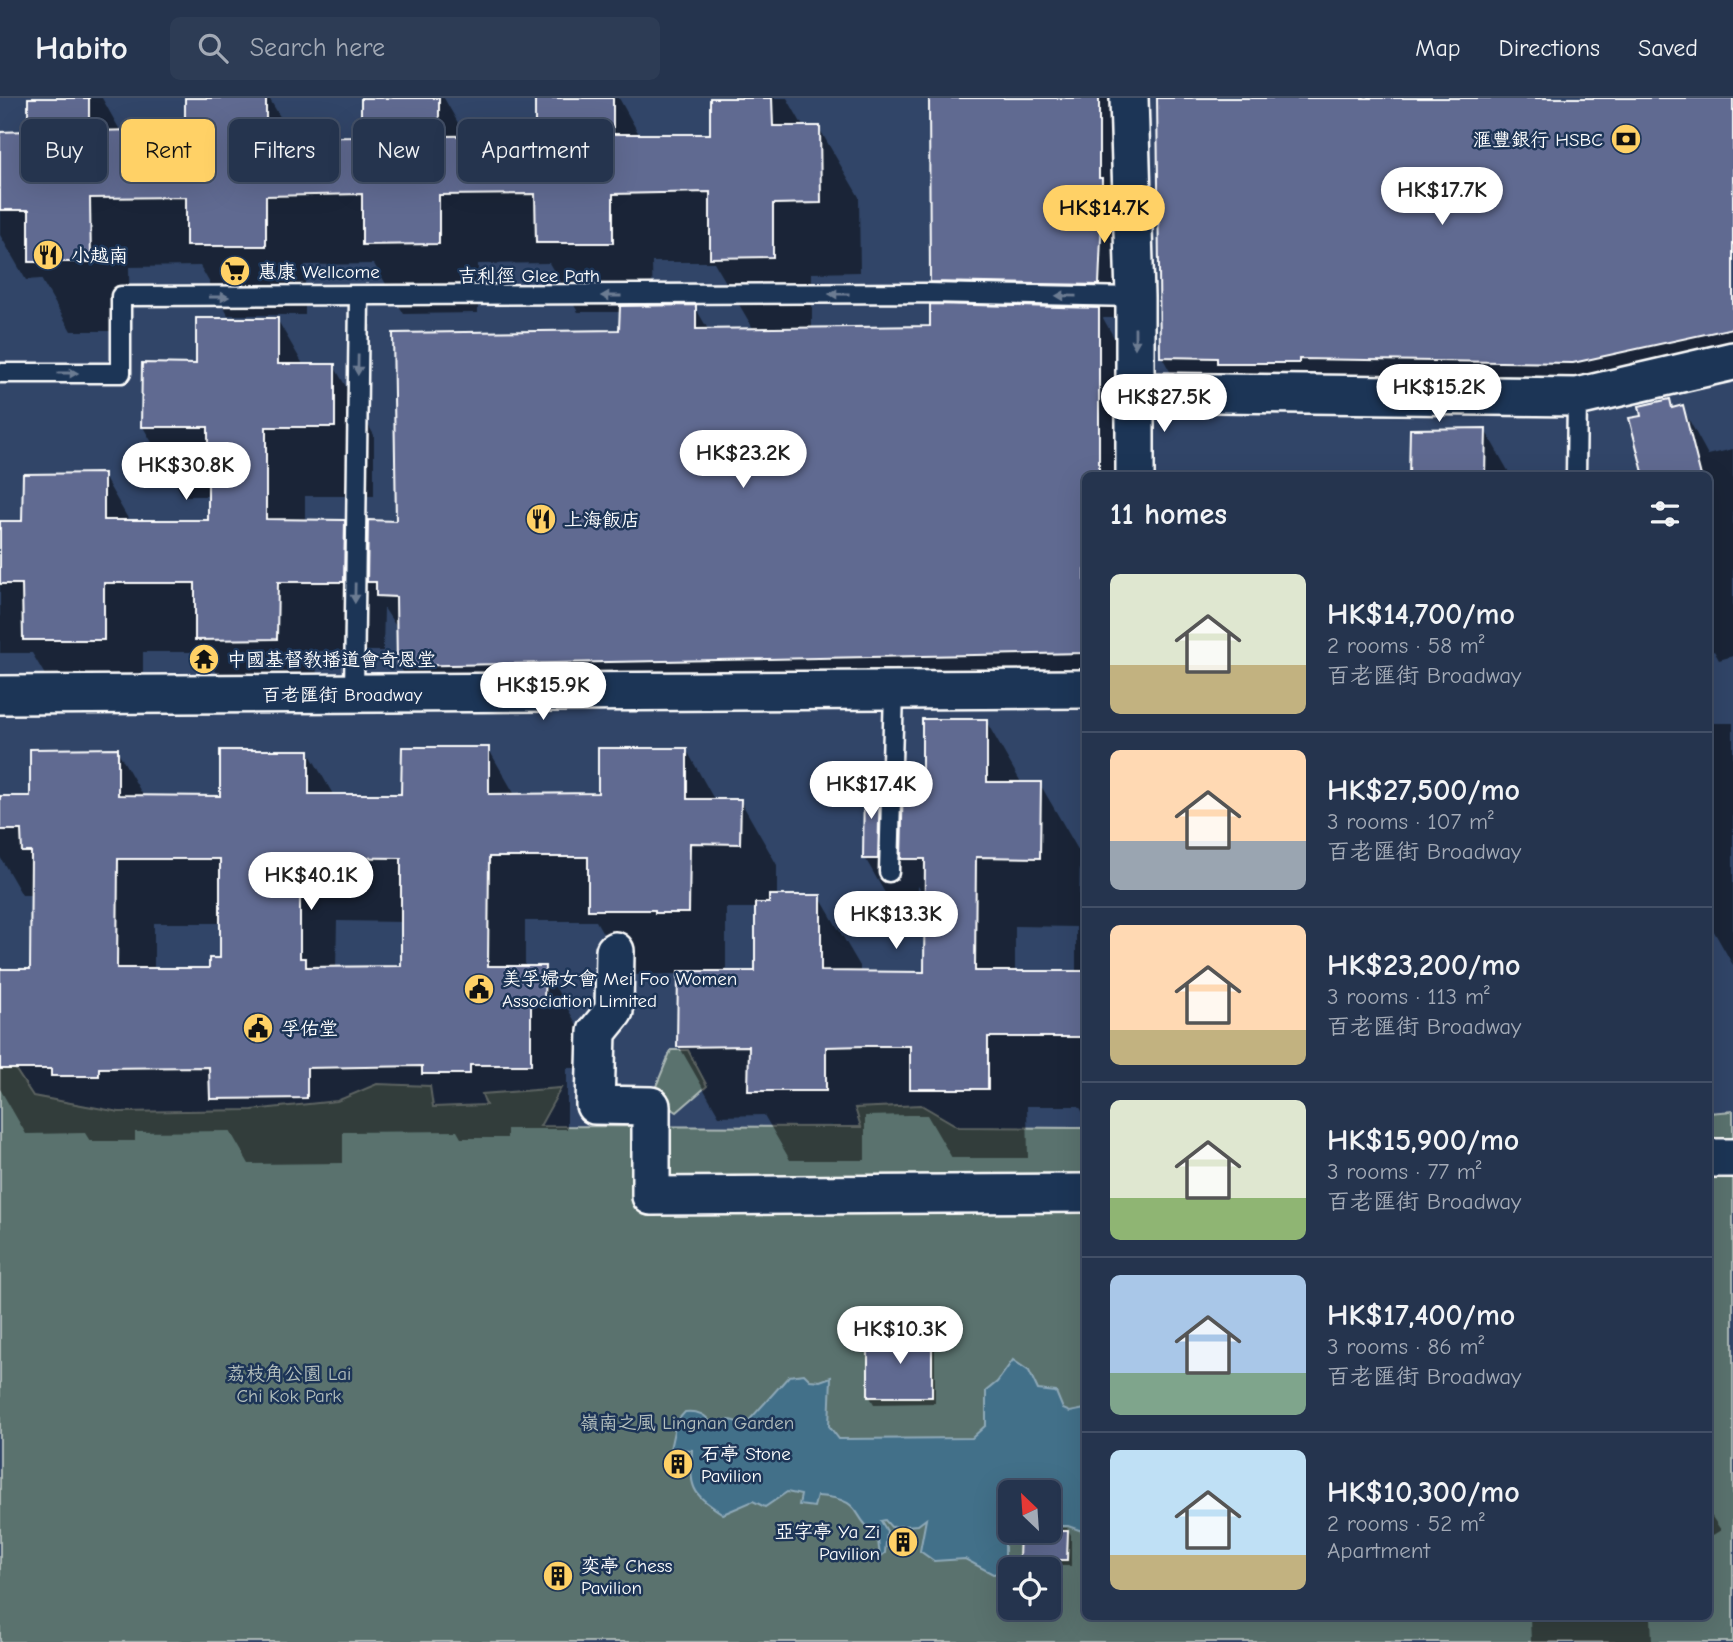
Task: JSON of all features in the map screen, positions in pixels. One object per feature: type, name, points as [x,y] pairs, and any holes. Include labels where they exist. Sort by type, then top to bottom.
[{"type":"street","points":[[1129,98],[1135,297],[1135,472]]},
{"type":"street","points":[[1135,392],[1577,397],[1733,361]]},
{"type":"street","name":"百老匯街 Broadway","points":[[0,695],[1082,689]]},
{"type":"street","points":[[615,951],[614,1011],[597,1032],[595,1105],[651,1106],[651,1196],[1082,1192]]},
{"type":"street","points":[[1712,1158],[1733,1158]]},
{"type":"lane","name":"吉利徑 Glee Path","points":[[0,373],[121,373],[121,296],[914,293],[1135,297]]},
{"type":"lane","points":[[354,694],[359,297]]},
{"type":"lane","points":[[1576,472],[1577,397]]},
{"type":"lane","points":[[889,872],[894,690]]},
{"type":"green space","name":"荔枝角公園 Lai Chi Kok Park","points":[[0,1046],[33,1096],[119,1112],[252,1110],[337,1101],[377,1084],[430,1086],[433,1107],[486,1105],[482,1094],[561,1088],[540,1126],[861,1127],[855,1108],[921,1105],[959,1127],[1082,1128],[1082,1620],[1712,1620],[1712,1113],[1733,1111],[1733,1642],[0,1642]]},
{"type":"green space","points":[[671,1050],[688,1050],[707,1086],[677,1112],[652,1096]]},
{"type":"water","points":[[1013,1360],[1029,1371],[1038,1390],[1056,1392],[1063,1409],[1070,1412],[1082,1410],[1082,1531],[1061,1526],[1061,1480],[998,1480],[998,1544],[1005,1544],[1005,1557],[998,1557],[998,1573],[993,1574],[965,1559],[934,1561],[920,1551],[926,1519],[918,1525],[891,1527],[885,1520],[881,1521],[887,1531],[885,1553],[880,1557],[877,1532],[869,1528],[851,1506],[833,1498],[817,1496],[814,1507],[799,1505],[801,1495],[787,1492],[765,1507],[753,1501],[723,1514],[704,1500],[694,1488],[691,1473],[692,1450],[670,1449],[676,1422],[685,1412],[701,1414],[713,1426],[728,1420],[744,1426],[789,1376],[804,1374],[810,1380],[820,1381],[831,1377],[829,1426],[839,1439],[972,1438],[986,1425],[986,1391],[997,1382]]},
{"type":"building","points":[[28,98],[89,98],[89,119],[28,119]]},
{"type":"building","points":[[185,98],[266,98],[266,119],[229,119],[229,182],[339,182],[339,137],[353,137],[353,182],[444,182],[444,136],[458,136],[458,182],[613,182],[613,134],[710,134],[710,98],[772,98],[773,126],[820,126],[821,203],[773,204],[773,257],[710,258],[710,192],[613,194],[613,243],[536,243],[535,194],[439,195],[439,244],[362,245],[362,194],[266,196],[266,246],[186,246],[186,197],[90,198],[91,262],[29,262],[29,210],[0,210],[0,132],[21,131],[21,182],[107,182],[107,131],[121,130],[121,182],[215,182],[215,119],[185,119]]},
{"type":"building","points":[[361,98],[439,98],[439,119],[361,119]]},
{"type":"building","points":[[535,98],[613,98],[613,119],[535,119]]},
{"type":"building","points":[[929,98],[1099,98],[1102,214],[1099,285],[930,282]]},
{"type":"building","points":[[1157,98],[1733,98],[1733,328],[1573,363],[1299,359],[1299,363],[1217,363],[1217,358],[1160,357]]},
{"type":"building","points":[[930,304],[1099,308],[1099,472],[1082,472],[1082,653],[397,666],[396,597],[376,596],[376,582],[367,582],[368,520],[396,521],[393,333],[619,330],[620,306],[696,305],[696,329],[930,326]]},
{"type":"building","points":[[196,318],[278,318],[278,364],[335,364],[335,427],[266,427],[266,519],[345,520],[344,582],[278,582],[277,639],[195,640],[195,583],[104,583],[104,640],[23,640],[22,584],[0,584],[0,521],[22,521],[23,474],[104,473],[104,520],[208,520],[208,427],[141,427],[142,363],[196,364]]},
{"type":"building","points":[[1670,399],[1672,408],[1683,405],[1700,472],[1643,472],[1629,418],[1641,416],[1639,406]]},
{"type":"building","points":[[1486,428],[1485,472],[1409,472],[1410,429]]},
{"type":"building","points":[[922,719],[987,719],[987,782],[1041,782],[1040,858],[976,857],[975,971],[1082,971],[1082,1037],[988,1037],[988,1089],[910,1089],[910,1046],[867,1046],[826,1047],[826,1091],[748,1091],[749,1046],[677,1047],[678,971],[755,971],[755,903],[769,903],[769,895],[821,895],[821,971],[924,972],[925,859],[901,859],[903,782],[922,782]]},
{"type":"building","points":[[402,747],[489,747],[489,794],[598,793],[598,748],[687,748],[687,799],[741,799],[740,844],[690,843],[689,913],[588,910],[588,857],[489,857],[488,966],[545,966],[544,1003],[531,1003],[531,1065],[470,1065],[470,1074],[422,1074],[422,1066],[307,1068],[307,1098],[210,1099],[209,1067],[99,1068],[99,1076],[51,1076],[51,1069],[0,1069],[0,969],[30,969],[31,852],[22,852],[21,830],[0,830],[0,796],[30,796],[30,749],[118,748],[118,795],[220,796],[220,750],[309,750],[309,794],[401,794]],"holes":[[[300,857],[401,858],[401,966],[306,967],[306,958],[300,958]],[[118,859],[220,859],[220,958],[209,958],[209,968],[117,968]]]},
{"type":"building","points":[[864,783],[880,783],[878,859],[863,859]]},
{"type":"building","points":[[868,1334],[932,1334],[932,1397],[868,1397]]},
{"type":"building","points":[[1061,1531],[1068,1531],[1067,1560],[1061,1560],[1061,1557],[1019,1557],[1020,1544],[1060,1544]]},
{"type":"place","name":"滙豐銀行 HSBC","points":[[1626,139]]},
{"type":"place","name":"小越南","points":[[48,255]]},
{"type":"place","name":"惠康 Wellcome","points":[[235,271]]},
{"type":"place","name":"上海飯店","points":[[541,519]]},
{"type":"place","name":"中國基督教播道會奇恩堂","points":[[204,659]]},
{"type":"place","name":"美孚婦女會 Mei Foo Women Association Limited","points":[[479,989]]},
{"type":"place","name":"孚佑堂","points":[[258,1028]]},
{"type":"place","name":"石亭 Stone Pavilion","points":[[678,1464]]},
{"type":"place","name":"亞字亭 Ya Zi Pavilion","points":[[903,1542]]},
{"type":"place","name":"奕亭 Chess Pavilion","points":[[558,1576]]},
{"type":"park label","name":"嶺南之風 Lingnan Garden","points":[[687,1422]]}]
